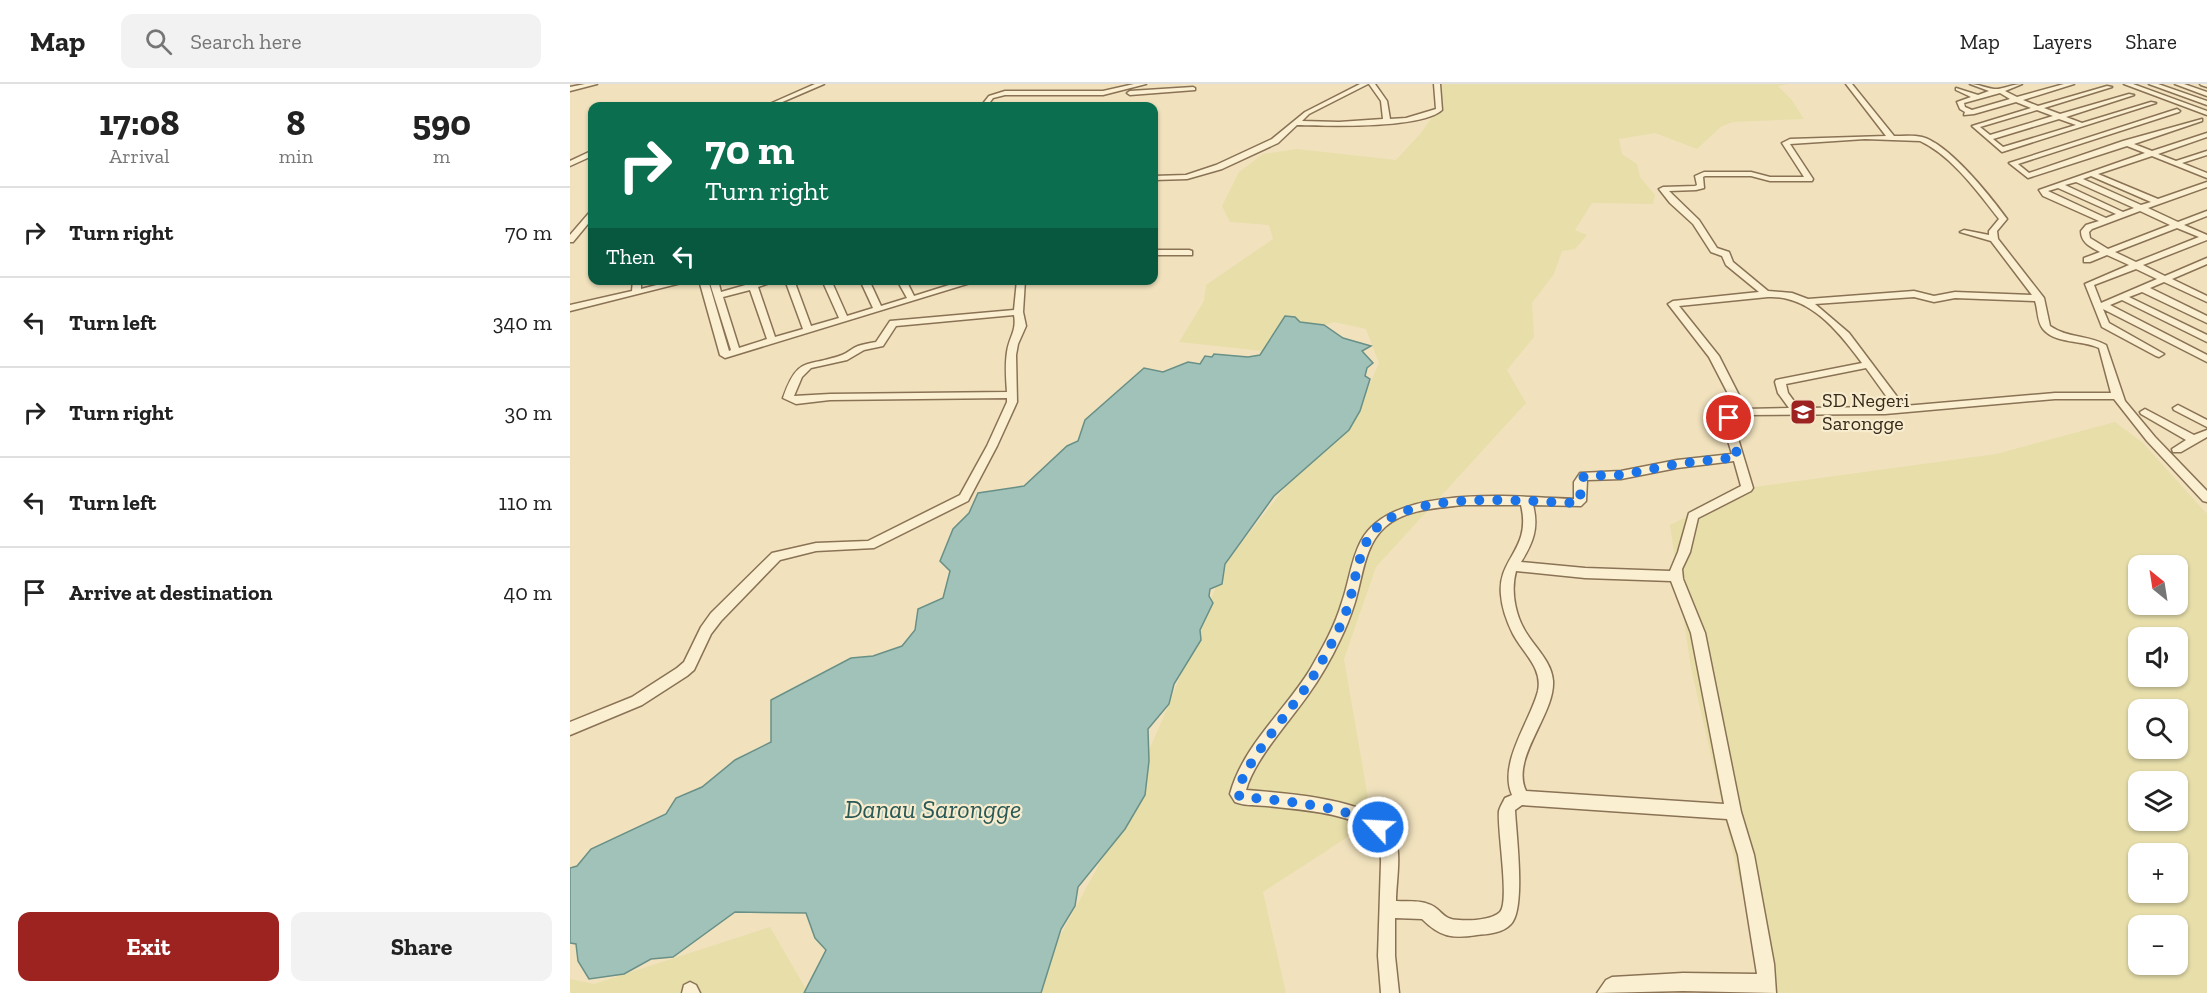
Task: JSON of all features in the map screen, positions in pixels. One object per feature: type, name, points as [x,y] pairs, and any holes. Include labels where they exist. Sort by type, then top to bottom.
[{"type":"street","points":[[570,89],[594,84]]},
{"type":"street","points":[[778,102],[821,84]]},
{"type":"street","points":[[1101,96],[1143,84]]},
{"type":"street","points":[[1158,178],[1186,177],[1219,167],[1275,141],[1314,109],[1365,84]]},
{"type":"street","points":[[1372,84],[1384,101],[1387,120]]},
{"type":"street","points":[[1297,123],[1339,124],[1410,119],[1438,111],[1437,84]]},
{"type":"street","points":[[1849,84],[1891,137]]},
{"type":"street","points":[[1973,84],[2001,91],[2017,100],[2206,174]]},
{"type":"street","points":[[1998,84],[2001,91]]},
{"type":"street","points":[[2019,84],[1960,102],[1962,108],[1969,113],[2071,84]]},
{"type":"street","points":[[2127,84],[2207,113]]},
{"type":"street","points":[[2152,84],[2207,103]]},
{"type":"street","points":[[2178,84],[2207,94]]},
{"type":"street","points":[[2153,103],[2002,150],[1975,126],[2105,85],[2204,121]]},
{"type":"street","points":[[987,102],[991,97],[1005,93],[1101,96],[1193,89]]},
{"type":"street","points":[[1958,89],[1978,97]]},
{"type":"street","points":[[1988,138],[2131,94]]},
{"type":"street","points":[[2177,111],[2013,163],[2028,176],[2127,143],[2204,121]]},
{"type":"street","points":[[2106,221],[2046,194],[2043,190],[2207,135]]},
{"type":"street","points":[[1768,294],[1729,263],[1726,254],[1714,250],[1696,222],[1676,205],[1664,189],[1696,188],[1701,186],[1699,176],[1704,174],[1750,174],[1770,178],[1806,180],[1810,177],[1786,143],[1790,141],[1891,137],[1929,142],[1973,183],[2003,219],[1993,231],[1994,239],[2039,298],[2045,324],[2049,330],[2061,336],[2093,342],[2103,347],[2116,396],[2151,439],[2207,498]]},
{"type":"street","points":[[2196,138],[2207,142]]},
{"type":"street","points":[[2181,143],[2206,153]]},
{"type":"street","points":[[2176,163],[2206,153]]},
{"type":"street","points":[[570,164],[588,155]]},
{"type":"street","points":[[2092,174],[2158,202]]},
{"type":"street","points":[[2076,179],[2207,237]]},
{"type":"street","points":[[2207,184],[2089,227],[2085,231],[2088,242],[2207,299]]},
{"type":"street","points":[[2058,185],[2124,215]]},
{"type":"street","points":[[2087,260],[2207,213]]},
{"type":"street","points":[[570,240],[588,220]]},
{"type":"street","points":[[1964,232],[1994,239]]},
{"type":"street","points":[[2159,354],[2105,326],[2089,284],[2207,237]]},
{"type":"street","points":[[1158,253],[1189,253]]},
{"type":"street","points":[[2164,279],[2207,261]]},
{"type":"street","points":[[2207,261],[2103,305],[2207,359]]},
{"type":"street","points":[[2195,266],[2207,272]]},
{"type":"street","points":[[636,293],[637,285]]},
{"type":"street","points":[[570,308],[669,285]]},
{"type":"street","points":[[704,285],[725,355],[960,285]]},
{"type":"street","points":[[715,285],[736,352]]},
{"type":"street","points":[[718,296],[756,285]]},
{"type":"street","points":[[791,285],[808,330]]},
{"type":"street","points":[[828,285],[844,320]]},
{"type":"street","points":[[866,285],[878,309]]},
{"type":"street","points":[[904,285],[912,300]]},
{"type":"street","points":[[942,285],[945,290]]},
{"type":"street","points":[[570,729],[637,701],[682,672],[689,666],[706,631],[716,617],[776,556],[816,547],[870,544],[964,498],[1012,402],[1011,355],[1021,326],[1018,312],[1021,285]]},
{"type":"street","points":[[753,286],[772,341]]},
{"type":"street","points":[[2142,288],[2207,320]]},
{"type":"street","points":[[2195,293],[2207,288]]},
{"type":"street","points":[[1743,412],[1714,356],[1673,303],[1768,294],[1792,296],[1807,302],[1846,335],[1901,409]]},
{"type":"street","points":[[1807,302],[1914,294],[1934,300],[1955,295],[2039,298]]},
{"type":"street","points":[[2122,297],[2207,339]]},
{"type":"street","points":[[1012,395],[830,397],[796,401],[788,398],[794,379],[799,372],[821,361],[846,357],[861,348],[878,345],[893,323],[1018,312]]},
{"type":"street","points":[[1795,410],[1783,393],[1780,382],[1868,365]]},
{"type":"street","points":[[1606,993],[1612,986],[1683,982],[1767,988],[1746,855],[1733,812],[1698,633],[1676,569],[1684,552],[1693,516],[1747,488],[1727,421],[1743,412],[1795,410],[1857,412],[2055,396],[2116,396]]},
{"type":"street","points":[[2178,408],[2207,424]]},
{"type":"street","points":[[2145,412],[2194,440]]},
{"type":"street","points":[[2177,450],[2207,433]]},
{"type":"street","points":[[1390,993],[1387,969],[1389,844],[1383,831],[1372,821],[1327,809],[1240,797],[1238,794],[1242,775],[1310,682],[1328,650],[1349,604],[1356,568],[1363,550],[1378,526],[1396,515],[1426,506],[1459,502],[1526,500],[1577,503],[1580,501],[1581,482],[1584,476],[1621,475],[1677,464],[1738,457]]},
{"type":"street","points":[[1521,798],[1515,779],[1524,744],[1546,687],[1541,665],[1519,632],[1510,610],[1505,582],[1528,542],[1531,530],[1530,513],[1526,500]]},
{"type":"street","points":[[1513,566],[1584,573],[1677,576]]},
{"type":"street","points":[[1388,909],[1426,911],[1439,924],[1455,928],[1493,925],[1505,919],[1510,911],[1511,882],[1507,810],[1510,803],[1521,798],[1733,812]]},
{"type":"shaded area","points":[[1437,84],[1789,84],[1778,86],[1791,99],[1804,119],[1733,122],[1722,126],[1697,149],[1655,133],[1619,139],[1622,154],[1637,164],[1640,177],[1655,195],[1653,204],[1592,203],[1575,230],[1587,235],[1575,249],[1562,251],[1554,274],[1532,303],[1534,337],[1507,370],[1526,403],[1376,567],[1344,659],[1372,821],[1263,892],[1286,993],[1029,993],[1103,857],[1169,704],[1225,564],[1287,485],[1352,425],[1379,363],[1366,329],[1334,322],[1324,325],[1300,322],[1295,317],[1285,316],[1263,351],[1179,342],[1204,301],[1206,285],[1273,239],[1269,225],[1230,222],[1222,206],[1239,172],[1263,154],[1297,149],[1396,160],[1420,134],[1435,113]]},
{"type":"shaded area","points":[[2115,422],[2143,443],[2207,514],[2207,993],[1765,993],[1691,668],[1670,525],[1747,488],[1996,454]]},
{"type":"shaded area","points":[[770,927],[806,989],[805,993],[570,993],[570,979],[594,984]]},
{"type":"water","name":"Danau Sarongge","points":[[1285,316],[1295,317],[1300,322],[1324,325],[1343,338],[1371,346],[1362,351],[1373,363],[1367,368],[1365,376],[1370,379],[1360,411],[1349,430],[1274,496],[1225,564],[1222,584],[1210,589],[1209,596],[1213,603],[1200,630],[1201,640],[1174,684],[1169,704],[1148,729],[1149,761],[1145,795],[1125,829],[1078,887],[1075,906],[1061,929],[1041,993],[804,993],[826,950],[815,938],[806,913],[735,912],[673,957],[651,959],[624,974],[589,979],[578,961],[576,944],[570,943],[570,868],[577,866],[591,849],[666,814],[676,798],[702,787],[735,760],[771,742],[771,700],[851,658],[873,656],[902,646],[915,630],[918,609],[943,598],[950,571],[940,561],[953,529],[969,513],[978,493],[1024,486],[1067,446],[1078,441],[1085,420],[1144,368],[1163,372],[1188,362],[1200,364],[1205,356],[1212,357],[1214,354],[1248,357],[1260,355]]},
{"type":"place","name":"SD Negeri Sarongge","points":[[1803,412]]},
{"type":"route","points":[[1378,827],[1372,821],[1344,812],[1240,797],[1238,794],[1242,775],[1310,682],[1328,650],[1349,604],[1356,568],[1372,532],[1396,515],[1426,506],[1459,502],[1526,500],[1577,503],[1580,501],[1581,482],[1584,476],[1621,475],[1677,464],[1738,457],[1727,421],[1729,418]]}]
